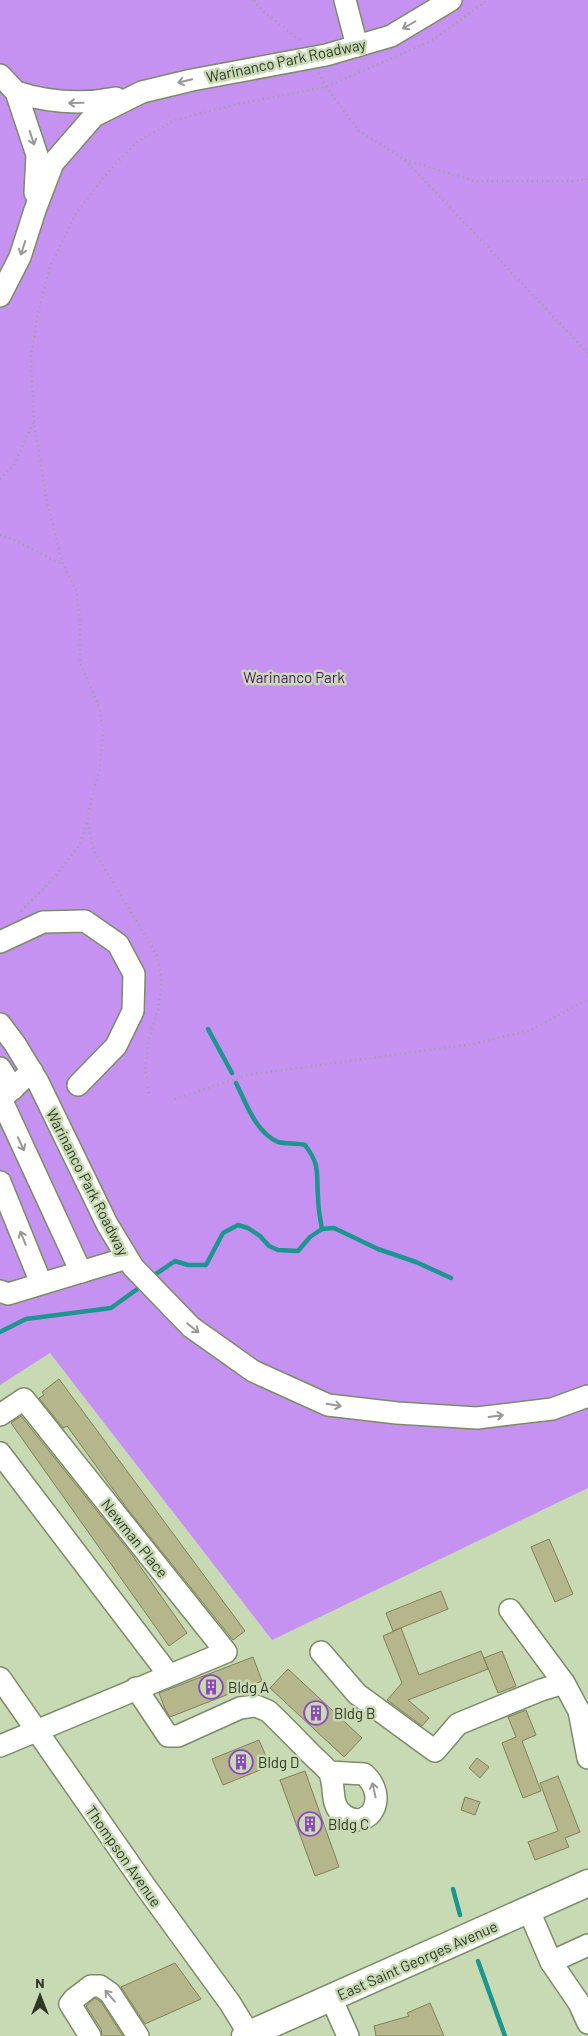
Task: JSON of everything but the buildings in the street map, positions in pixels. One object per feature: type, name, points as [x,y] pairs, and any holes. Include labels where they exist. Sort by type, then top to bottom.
[{"type":"main road","name":"East Saint Georges Avenue","points":[[261,2033],[331,1998],[588,1883]]},
{"type":"street","points":[[345,0],[357,46]]},
{"type":"street","name":"Warinanco Park Roadway","points":[[16,92],[56,103],[96,102],[192,80],[312,57],[391,36],[451,0]]},
{"type":"street","name":"Warinanco Park Roadway","points":[[0,75],[16,92],[37,155],[35,210]]},
{"type":"street","name":"Warinanco Park Roadway","points":[[0,296],[20,256],[53,164],[94,116],[142,92]]},
{"type":"street","points":[[0,942],[43,922],[85,921],[118,944],[134,974],[133,1011],[116,1046],[78,1085]]},
{"type":"street","name":"Warinanco Park Roadway","points":[[0,1024],[32,1072],[106,1224],[130,1263],[191,1327],[253,1371],[328,1405],[397,1413],[477,1418],[552,1409],[588,1396]]},
{"type":"street","points":[[0,1068],[4,1096],[81,1272]]},
{"type":"street","points":[[4,1096],[32,1072]]},
{"type":"street","points":[[0,1182],[41,1283]]},
{"type":"street","points":[[4,1293],[81,1272],[130,1263]]},
{"type":"street","name":"Newman Place","points":[[0,1415],[24,1398],[226,1652],[0,1746]]},
{"type":"street","points":[[0,1453],[169,1675]]},
{"type":"street","points":[[510,1610],[564,1683],[579,1711],[588,1758]]},
{"type":"street","points":[[321,1652],[357,1694],[435,1751],[458,1724],[541,1690],[564,1683]]},
{"type":"street","name":"Thompson Avenue","points":[[0,1678],[145,1886],[230,2003],[261,2033]]},
{"type":"street","points":[[136,1688],[168,1736],[178,1736],[240,1708],[256,1706],[268,1711],[329,1772]]},
{"type":"street","points":[[529,1911],[552,1962],[583,2001],[588,2023]]},
{"type":"street","points":[[552,1962],[588,1945]]},
{"type":"street","points":[[90,2036],[70,2004],[91,1986],[100,1986],[110,1994],[138,2036]]},
{"type":"street","points":[[331,1998],[348,2036]]},
{"type":"path","points":[[254,0],[263,11],[306,45],[326,87],[359,131],[404,160],[588,353]]},
{"type":"path","points":[[16,916],[52,880],[79,846],[98,773],[103,731],[100,709],[80,664],[79,608],[76,590],[64,565],[46,497],[34,422],[31,358],[38,313],[50,267],[75,214],[107,173],[138,141],[175,120],[233,105],[326,87],[431,41],[488,0]]},
{"type":"path","points":[[404,160],[475,181],[575,181],[588,179]]},
{"type":"path","points":[[0,479],[14,465],[34,422]]},
{"type":"path","points":[[0,535],[17,541],[64,565]]},
{"type":"path","points":[[87,821],[94,851],[156,955],[162,982],[158,1009],[149,1039],[145,1070],[150,1093]]},
{"type":"path","points":[[175,1099],[247,1075],[472,1044],[531,1030],[588,999]]},
{"type":"green space","name":"Warinanco Park","points":[[0,0],[588,0],[588,1488],[272,1640],[50,1353],[0,1385]]},
{"type":"waterway","points":[[208,1029],[232,1073]]},
{"type":"waterway","points":[[236,1083],[253,1117],[270,1138],[278,1142],[305,1145],[310,1152],[317,1170],[318,1205],[322,1229]]},
{"type":"waterway","points":[[150,1278],[175,1261],[188,1265],[206,1265],[223,1233],[238,1225],[248,1228],[260,1236],[269,1246],[278,1250],[298,1251],[310,1237],[322,1229],[334,1228],[378,1249],[416,1262],[451,1278]]},
{"type":"waterway","points":[[0,1332],[26,1319],[111,1308],[143,1285]]},
{"type":"waterway","points":[[453,1889],[460,1915]]},
{"type":"waterway","points":[[478,1961],[505,2036]]},
{"type":"place","name":"Bldg A","points":[[211,1687]]},
{"type":"place","name":"Bldg B","points":[[316,1713]]},
{"type":"place","name":"Bldg D","points":[[241,1762]]},
{"type":"place","name":"Bldg C","points":[[310,1824]]}]
